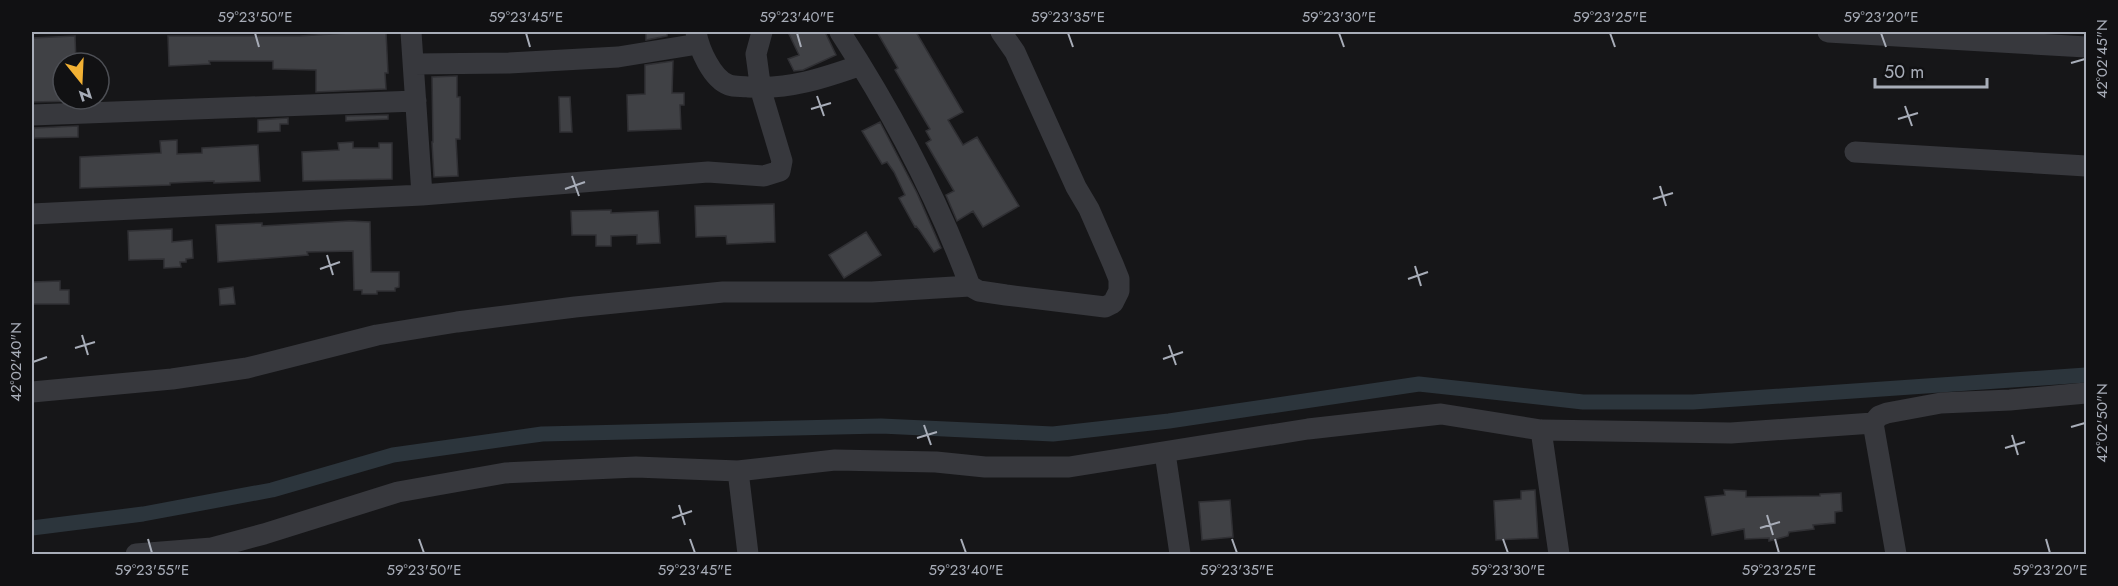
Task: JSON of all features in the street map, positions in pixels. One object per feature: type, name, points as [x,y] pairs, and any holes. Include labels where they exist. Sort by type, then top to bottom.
[{"type":"street","points":[[411,32],[422,195]]},
{"type":"street","points":[[32,214],[422,195],[708,172],[764,177],[773,175],[780,171],[782,161],[761,88],[756,54],[762,32]]},
{"type":"street","points":[[840,32],[913,156],[952,236],[970,286]]},
{"type":"street","points":[[32,392],[172,379],[248,369],[377,335],[457,322],[723,292],[872,292],[970,286],[979,291],[1105,307],[1113,303],[1119,291],[1119,279],[1089,209],[1076,187],[1015,52],[1001,32]]},
{"type":"street","points":[[1828,32],[2086,46]]},
{"type":"street","points":[[414,64],[618,57],[697,38],[712,71],[729,85],[761,88],[793,85],[827,77],[861,65]]},
{"type":"street","points":[[32,115],[416,101]]},
{"type":"street","points":[[1856,152],[2086,166]]},
{"type":"street","points":[[136,555],[265,544],[398,492],[505,472],[636,467],[738,471],[835,460],[936,462],[985,467],[1069,468],[1308,429],[1441,414],[1541,430],[1731,433],[1873,423],[1879,416],[1887,413],[1941,403],[2086,393]]},
{"type":"street","points":[[1873,423],[1896,555]]},
{"type":"street","points":[[1541,430],[1559,555]]},
{"type":"street","points":[[1165,453],[1180,555]]},
{"type":"street","points":[[738,471],[748,555]]},
{"type":"building","points":[[386,32],[388,73],[385,73],[386,89],[316,92],[316,70],[273,69],[273,61],[209,61],[210,64],[169,66],[168,36],[299,36]]},
{"type":"building","points":[[646,32],[667,32],[667,36],[646,40]]},
{"type":"building","points":[[788,32],[825,32],[836,55],[803,70],[794,71],[788,59],[799,55]]},
{"type":"building","points":[[877,32],[916,32],[963,112],[948,120],[963,145],[977,137],[1019,206],[983,227],[973,211],[957,221],[946,195],[954,191],[926,143],[931,140],[926,131],[930,129],[895,70],[898,68]]},
{"type":"building","points":[[75,36],[76,51],[51,51],[51,102],[32,102],[32,38]]},
{"type":"building","points":[[673,61],[672,93],[684,93],[684,105],[680,105],[681,129],[628,131],[627,95],[645,94],[645,65]]},
{"type":"building","points":[[457,76],[457,97],[460,97],[460,139],[456,139],[458,176],[434,177],[432,77]]},
{"type":"building","points":[[559,97],[570,97],[572,132],[560,132]]},
{"type":"building","points":[[388,115],[388,119],[346,121],[346,116]]},
{"type":"building","points":[[288,118],[288,124],[280,124],[280,131],[258,132],[258,120]]},
{"type":"building","points":[[880,122],[917,193],[941,248],[934,252],[915,227],[899,198],[905,195],[894,172],[887,162],[882,164],[862,131]]},
{"type":"building","points":[[78,126],[78,137],[34,138],[34,128]]},
{"type":"building","points":[[177,140],[177,154],[202,153],[202,148],[258,145],[260,181],[80,188],[80,157],[161,153],[160,141]]},
{"type":"building","points":[[353,142],[353,148],[379,148],[379,143],[392,143],[392,179],[303,181],[302,152],[339,150],[338,143]]},
{"type":"building","points":[[774,204],[775,242],[727,244],[726,236],[696,237],[695,206]]},
{"type":"building","points":[[611,210],[611,213],[658,211],[660,243],[637,244],[637,235],[611,236],[611,246],[596,246],[596,235],[572,235],[571,211]]},
{"type":"building","points":[[370,222],[371,272],[399,272],[399,287],[395,288],[395,291],[362,294],[362,290],[354,290],[353,251],[307,252],[308,255],[218,262],[216,225],[262,223],[262,226]]},
{"type":"building","points":[[172,229],[172,242],[192,240],[193,258],[180,262],[181,267],[164,268],[164,259],[129,260],[128,231]]},
{"type":"building","points":[[866,232],[881,255],[844,278],[829,255]]},
{"type":"building","points":[[60,281],[60,290],[69,290],[69,304],[32,304],[32,282]]},
{"type":"building","points":[[233,287],[235,304],[220,305],[219,289]]},
{"type":"building","points":[[1535,490],[1538,538],[1496,540],[1494,501],[1521,499],[1521,491]]},
{"type":"building","points":[[1724,490],[1746,491],[1746,497],[1820,496],[1820,494],[1841,493],[1842,511],[1835,512],[1835,523],[1813,525],[1814,529],[1789,532],[1788,536],[1769,541],[1769,538],[1745,539],[1744,529],[1712,535],[1705,497],[1725,495]]},
{"type":"building","points":[[1230,500],[1233,537],[1202,540],[1199,502]]},
{"type":"waterway","points":[[32,528],[143,514],[272,490],[393,455],[542,434],[881,426],[1053,434],[1169,421],[1419,384],[1583,402],[1693,402],[2086,375]]}]
